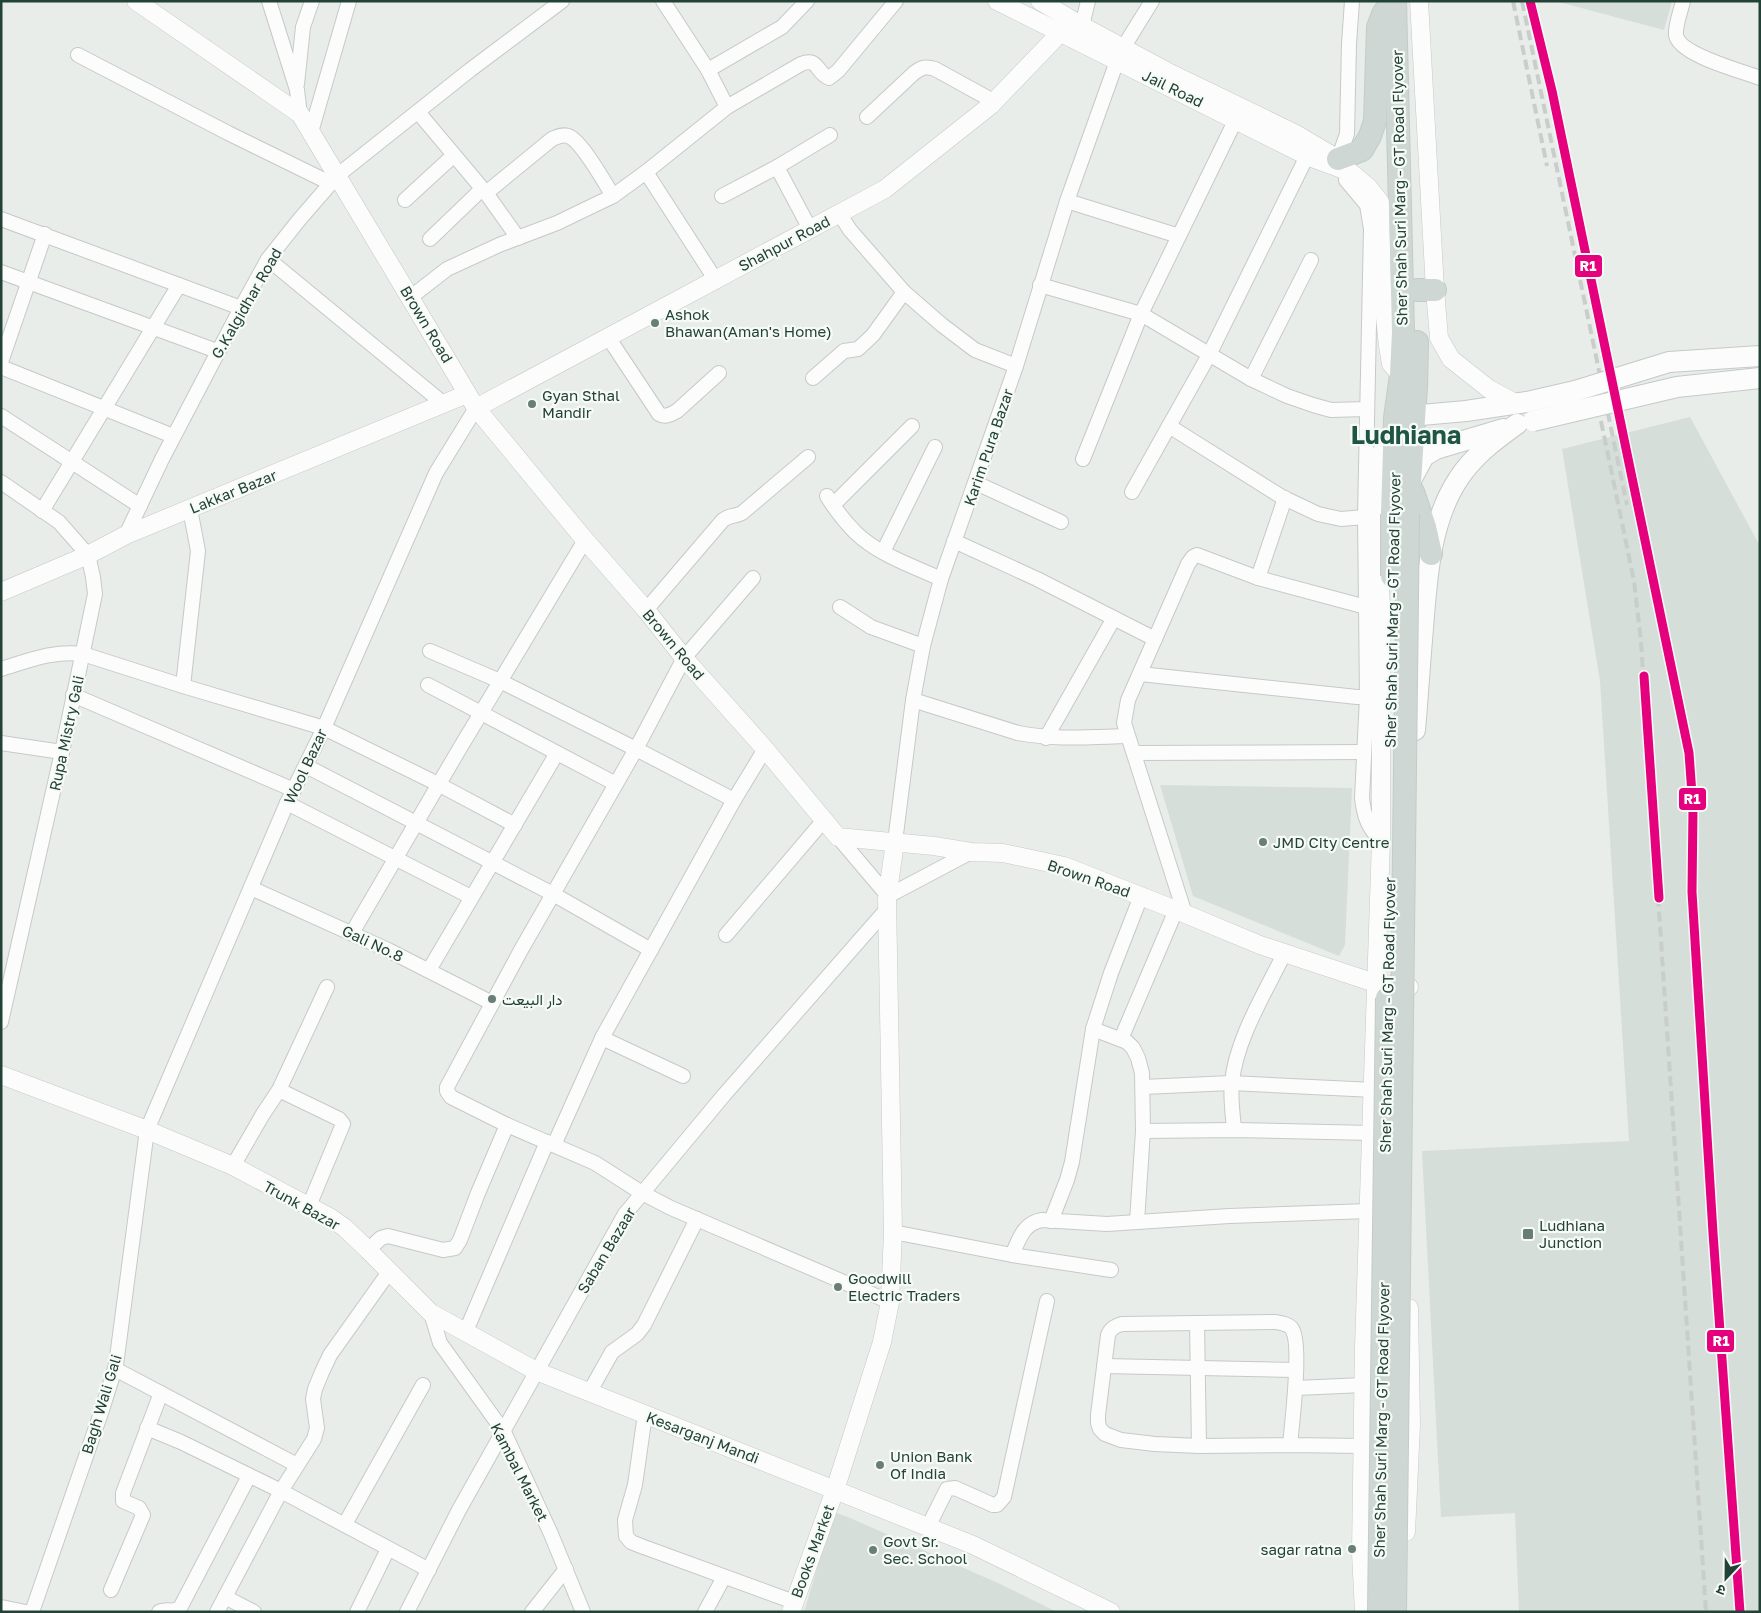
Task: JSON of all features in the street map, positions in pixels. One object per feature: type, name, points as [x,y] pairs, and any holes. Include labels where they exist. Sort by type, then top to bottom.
[{"type":"main road","points":[[1347,161],[1362,150],[1370,136],[1375,121],[1378,27],[1383,14],[1393,1]]},
{"type":"main road","name":"Sher Shah Suri Marg - GT Road Flyover","points":[[1393,1],[1403,332],[1400,375],[1404,417],[1412,443],[1395,1612]]},
{"type":"main road","name":"Sher Shah Suri Marg - GT Road Flyover","points":[[1379,1612],[1392,677],[1392,514],[1404,417],[1416,386],[1426,290],[1409,1]]},
{"type":"main road","points":[[1380,453],[1380,441],[1404,417],[1516,404],[1575,392],[1669,362],[1760,356]]},
{"type":"main road","points":[[1412,443],[1516,425],[1677,388],[1760,378]]},
{"type":"main road","points":[[1431,554],[1425,527],[1410,482],[1424,456],[1436,449],[1516,425]]},
{"type":"main road","points":[[1412,830],[1418,688],[1425,600],[1431,554],[1444,509],[1458,479],[1481,452],[1500,435],[1516,425]]},
{"type":"street","name":"Brown Road","points":[[136,1],[300,114],[334,179],[411,297],[472,401],[684,658],[765,749],[838,837],[972,852],[1003,853],[1064,866],[1284,954],[1375,983],[1409,987]]},
{"type":"street","points":[[297,90],[303,27],[312,1]]},
{"type":"street","points":[[311,132],[348,1]]},
{"type":"street","name":"G.Kalgidhar Road","points":[[126,536],[217,351],[268,259],[334,179],[562,1]]},
{"type":"street","points":[[662,1],[708,70],[727,107]]},
{"type":"street","points":[[708,70],[782,27],[807,1]]},
{"type":"street","points":[[411,297],[448,269],[498,245],[557,223],[613,196],[727,107],[801,64],[809,61],[815,64],[826,77],[831,77],[896,1]]},
{"type":"street","name":"Jail Road","points":[[997,1],[1060,33],[1168,72],[1347,161]]},
{"type":"street","name":"Jail Road","points":[[1040,1],[1082,26],[1120,54],[1236,120],[1307,156],[1347,161]]},
{"type":"street","points":[[1082,26],[1088,1]]},
{"type":"street","name":"Karim Pura Bazar","points":[[895,842],[913,700],[923,646],[941,580],[1016,366],[1067,201],[1120,54],[1152,1]]},
{"type":"street","points":[[1352,1],[1348,44],[1346,180],[1367,205],[1371,223],[1365,518],[1367,697],[1362,798],[1364,813],[1372,832],[1381,840],[1387,842],[1398,841],[1412,830]]},
{"type":"street","points":[[1419,1],[1426,290],[1439,338],[1451,359],[1489,389],[1516,404]]},
{"type":"street","points":[[1683,1],[1676,34],[1681,45],[1703,58],[1760,78]]},
{"type":"street","points":[[271,3],[297,90],[300,114]]},
{"type":"street","name":"Shahpur Road","points":[[472,401],[608,337],[885,189],[994,102],[1060,33]]},
{"type":"street","points":[[78,55],[228,134],[334,179]]},
{"type":"street","points":[[867,117],[914,73],[926,67],[994,102]]},
{"type":"street","points":[[418,112],[484,191],[518,238]]},
{"type":"street","points":[[1083,459],[1141,314],[1236,120]]},
{"type":"street","points":[[722,196],[777,167],[830,135]]},
{"type":"street","points":[[430,239],[484,191],[552,139],[559,136],[567,136],[579,145],[613,196]]},
{"type":"street","points":[[406,200],[454,155]]},
{"type":"street","points":[[1132,492],[1209,355],[1307,156]]},
{"type":"street","points":[[1347,161],[1380,202],[1382,288],[1387,338],[1391,364],[1400,375]]},
{"type":"street","points":[[777,167],[810,229]]},
{"type":"street","points":[[646,172],[715,279]]},
{"type":"street","points":[[1067,201],[1179,236]]},
{"type":"street","points":[[840,213],[850,230],[904,292],[942,325],[975,350],[1016,366]]},
{"type":"street","points":[[1,219],[241,308]]},
{"type":"street","points":[[1,362],[45,234]]},
{"type":"street","points":[[268,259],[444,404]]},
{"type":"street","points":[[1251,379],[1312,260]]},
{"type":"street","points":[[1,272],[217,351]]},
{"type":"street","points":[[42,511],[179,285]]},
{"type":"street","points":[[1040,285],[1141,314],[1251,379],[1287,396],[1331,410],[1367,409]]},
{"type":"street","points":[[813,378],[844,351],[858,350],[873,335],[904,292]]},
{"type":"street","points":[[608,337],[659,414],[664,416],[677,411],[719,373]]},
{"type":"street","points":[[1,367],[174,436]]},
{"type":"street","name":"Lakkar Bazar","points":[[1,592],[88,555],[126,536],[444,404],[472,401]]},
{"type":"street","name":"Wool Bazar","points":[[148,1130],[287,803],[324,728],[436,473],[472,401]]},
{"type":"street","points":[[1,416],[140,506]]},
{"type":"street","points":[[912,426],[830,501],[856,533],[884,552],[941,580]]},
{"type":"street","points":[[1170,426],[1285,498],[1318,514],[1341,519],[1365,518]]},
{"type":"street","points":[[884,552],[935,447]]},
{"type":"street","points":[[1364,1612],[1362,1553],[1364,1386],[1374,1090],[1375,983],[1381,840],[1381,614],[1378,519],[1380,453]]},
{"type":"street","points":[[646,610],[723,520],[729,516],[742,513],[808,457]]},
{"type":"street","name":"Rupa Mistry Gali","points":[[1,482],[59,522],[88,555],[95,594],[62,752],[1,1022]]},
{"type":"street","points":[[976,483],[1061,522]]},
{"type":"street","points":[[1258,578],[1285,498]]},
{"type":"street","points":[[183,686],[198,551],[190,509]]},
{"type":"street","points":[[352,933],[397,859],[438,784],[585,540]]},
{"type":"street","points":[[954,540],[1037,579],[1156,640]]},
{"type":"street","points":[[1121,1039],[1180,912],[1124,723],[1128,700],[1156,640],[1182,575],[1194,557],[1197,556],[1258,578],[1366,607]]},
{"type":"street","points":[[753,578],[684,658],[636,749],[492,1003],[447,1091],[451,1097],[507,1126],[606,1169],[642,1193],[671,1208],[890,1302]]},
{"type":"street","points":[[840,607],[871,627],[923,646]]},
{"type":"street","points":[[1046,738],[1114,618]]},
{"type":"street","points":[[430,651],[500,681],[734,800]]},
{"type":"street","points":[[1,669],[56,653],[83,654],[324,728],[438,784],[515,825]]},
{"type":"street","points":[[1140,674],[1367,697]]},
{"type":"street","points":[[428,685],[616,784]]},
{"type":"street","points":[[73,695],[294,790]]},
{"type":"street","points":[[913,700],[1018,733],[1046,738],[1127,736]]},
{"type":"street","points":[[1,743],[62,752]]},
{"type":"street","points":[[466,1331],[551,1144],[602,1038],[734,800],[765,749]]},
{"type":"street","points":[[1134,753],[1364,752]]},
{"type":"street","points":[[428,970],[557,753]]},
{"type":"street","points":[[306,766],[553,894],[651,950]]},
{"type":"street","points":[[287,803],[471,897]]},
{"type":"street","points":[[726,935],[824,820]]},
{"type":"street","points":[[1406,1612],[1405,1562],[1411,1425],[1408,1253],[1409,987],[1412,830]]},
{"type":"street","points":[[838,837],[888,902],[972,852]]},
{"type":"street","name":"Books Market","points":[[792,1607],[834,1490],[882,1342],[890,1302],[893,1232],[888,902],[895,842]]},
{"type":"street","name":"Gali No.8","points":[[251,888],[352,933],[492,1003]]},
{"type":"street","points":[[1051,1221],[1072,1162],[1093,1029],[1111,973],[1141,896]]},
{"type":"street","name":"Saban Bazaar","points":[[407,1612],[459,1510],[620,1222],[724,1095],[888,902]]},
{"type":"street","points":[[1234,1130],[1231,1084],[1235,1063],[1247,1028],[1284,954]]},
{"type":"street","points":[[233,1166],[279,1090],[327,987]]},
{"type":"street","points":[[1093,1029],[1121,1039],[1132,1048],[1138,1058],[1142,1072],[1143,1131],[1137,1221]]},
{"type":"street","points":[[602,1038],[683,1076]]},
{"type":"street","name":"Trunk Bazar","points":[[1,1075],[148,1130],[233,1166],[331,1218],[345,1228],[431,1313],[536,1371],[572,1386]]},
{"type":"street","points":[[1142,1088],[1231,1084],[1374,1090]]},
{"type":"street","points":[[279,1090],[339,1119],[343,1124],[308,1206]]},
{"type":"street","points":[[368,1250],[381,1238],[388,1236],[443,1250],[455,1248],[507,1126]]},
{"type":"street","name":"Bagh Wali Gali","points":[[32,1612],[102,1410],[114,1368],[148,1130]]},
{"type":"street","points":[[1143,1131],[1234,1130],[1372,1133]]},
{"type":"street","points":[[1012,1255],[1024,1229],[1034,1222],[1107,1224],[1137,1221],[1369,1211]]},
{"type":"street","points":[[589,1393],[612,1352],[637,1334],[644,1325],[697,1219]]},
{"type":"street","points":[[893,1232],[1012,1255],[1111,1270]]},
{"type":"street","points":[[217,1612],[282,1491],[316,1434],[317,1428],[313,1399],[315,1389],[330,1355],[389,1272]]},
{"type":"street","points":[[928,1526],[947,1489],[954,1488],[997,1505],[1004,1497],[1047,1301]]},
{"type":"street","name":"Kambal Market","points":[[431,1313],[440,1343],[504,1432],[566,1569],[583,1612]]},
{"type":"street","points":[[1290,1444],[1296,1388],[1296,1340],[1292,1328],[1275,1322],[1122,1324],[1116,1325],[1110,1330],[1098,1423],[1105,1434],[1121,1440],[1172,1446],[1290,1444],[1363,1446]]},
{"type":"street","points":[[1197,1323],[1199,1446]]},
{"type":"street","points":[[1104,1366],[1296,1370]]},
{"type":"street","points":[[114,1368],[297,1465]]},
{"type":"street","points":[[344,1524],[424,1384]]},
{"type":"street","name":"Kesarganj Mandi","points":[[572,1386],[974,1544],[1111,1612]]},
{"type":"street","points":[[1296,1388],[1364,1386]]},
{"type":"street","points":[[111,1590],[143,1514],[139,1508],[123,1501],[122,1497],[161,1393]]},
{"type":"street","points":[[645,1414],[635,1485],[625,1520],[626,1536],[631,1542],[640,1546],[724,1577],[792,1607]]},
{"type":"street","points":[[147,1428],[181,1442],[282,1491],[429,1570]]},
{"type":"street","points":[[159,1612],[162,1610],[175,1611],[180,1608],[249,1476]]},
{"type":"street","points":[[357,1612],[388,1549]]},
{"type":"street","points":[[532,1612],[566,1569]]},
{"type":"street","points":[[705,1612],[724,1577]]},
{"type":"street","points":[[225,1597],[254,1612]]},
{"type":"street","points":[[1,1606],[26,1612]]},
{"type":"shaded area","points":[[1555,1],[1672,1],[1664,30]]},
{"type":"shaded area","points":[[1690,417],[1760,546],[1760,1612],[1519,1612],[1515,1513],[1441,1517],[1422,1151],[1629,1141],[1600,681],[1562,449]]},
{"type":"shaded area","name":"JMD City Centre","points":[[1160,785],[1352,788],[1345,945],[1339,956],[1193,896]]},
{"type":"shaded area","name":"Govt Sr. Sec. School","points":[[834,1512],[998,1583],[1057,1612],[804,1612]]},
{"type":"railway","points":[[1513,1],[1547,166]]},
{"type":"railway","points":[[1522,1],[1627,505]]},
{"type":"railway","points":[[1530,1],[1534,20]]},
{"type":"railway","points":[[1601,421],[1634,581],[1641,642],[1706,1612]]},
{"type":"transit line","name":"R1","points":[[1530,1],[1552,91],[1689,753],[1693,808],[1692,892],[1713,1233],[1740,1612]]},
{"type":"transit line","name":"R1","points":[[1644,676],[1659,898]]},
{"type":"place","name":"Ashok Bhawan(Aman's Home)","points":[[655,323]]},
{"type":"place","name":"Gyan Sthal Mandir","points":[[532,404]]},
{"type":"place","name":"JMD City Centre","points":[[1263,842]]},
{"type":"place","name":"دار البیعت","points":[[492,999]]},
{"type":"place","name":"Ludhiana Junction","points":[[1528,1234]]},
{"type":"place","name":"Goodwill Electric Traders","points":[[838,1287]]},
{"type":"place","name":"Union Bank Of India","points":[[880,1465]]},
{"type":"place","name":"sagar ratna","points":[[1352,1549]]},
{"type":"place","name":"Govt Sr. Sec. School","points":[[873,1550]]},
{"type":"district","name":"Ludhiana","points":[[1406,434]]}]
